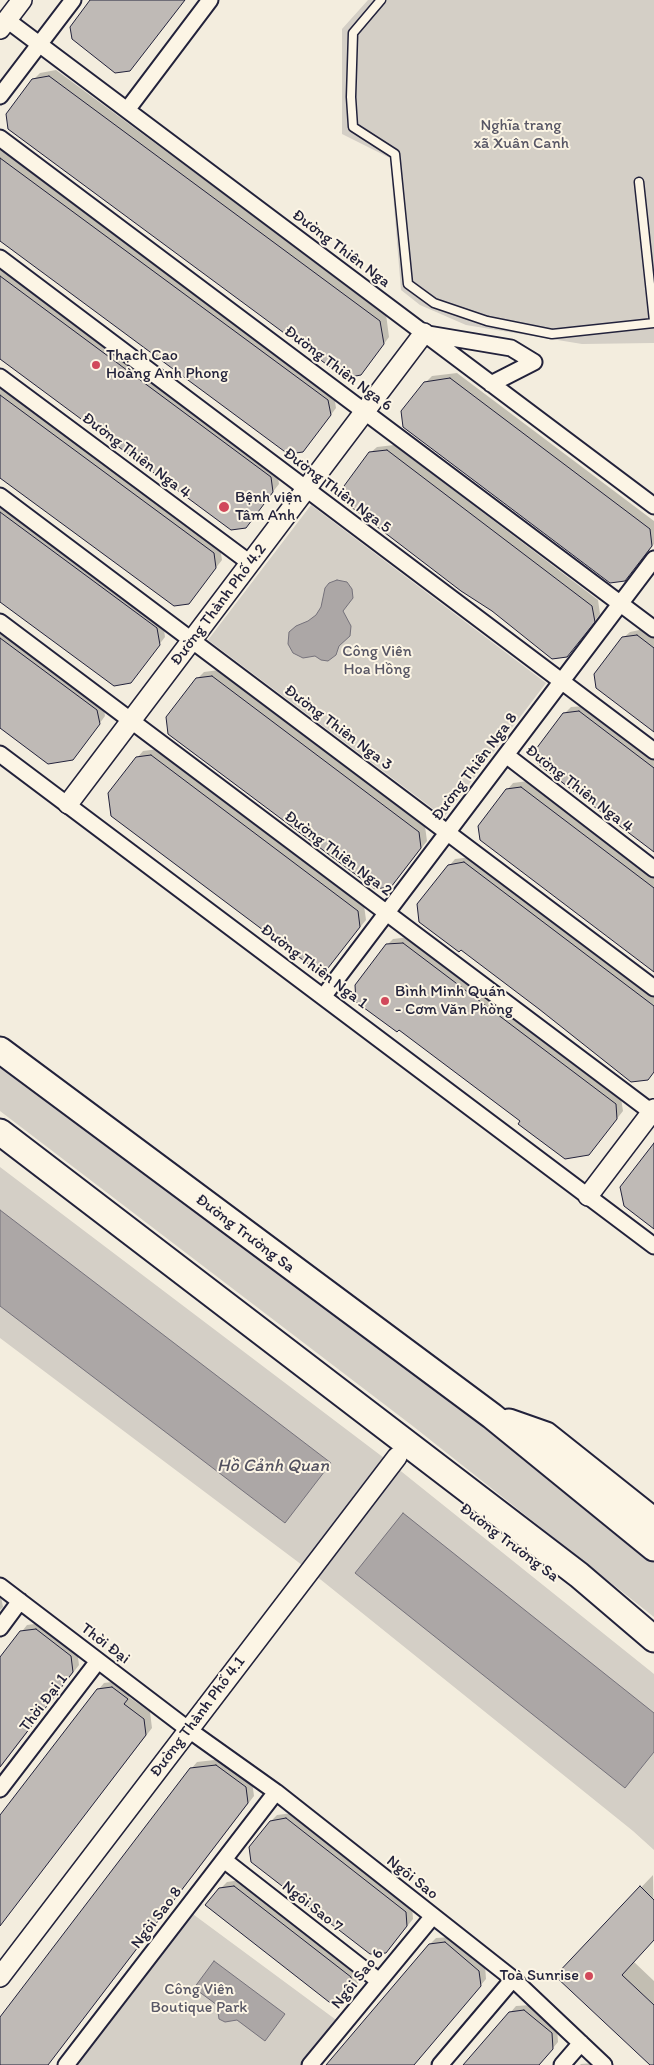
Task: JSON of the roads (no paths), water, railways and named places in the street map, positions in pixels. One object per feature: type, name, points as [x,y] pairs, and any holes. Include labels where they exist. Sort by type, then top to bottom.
[{"type":"highway","name":"Đường Trường Sa","points":[[0,1050],[492,1416],[654,1548]]},
{"type":"highway","name":"Đường Trường Sa","points":[[0,1132],[580,1575],[654,1639]]},
{"type":"highway","name":"Đường Trường Sa","points":[[0,1152],[15,1163],[64,1181]]},
{"type":"highway","name":"Đường Trường Sa","points":[[256,1328],[292,1375],[654,1656]]},
{"type":"highway","name":"Đường Trường Sa","points":[[492,1416],[546,1435],[654,1521]]},
{"type":"street","points":[[4,24],[22,0]]},
{"type":"street","points":[[0,96],[73,0]]},
{"type":"street","points":[[127,110],[210,0]]},
{"type":"street","name":"Đường Thiên Nga","points":[[4,24],[39,44],[654,506]]},
{"type":"street","name":"Đường Thiên Nga 6","points":[[0,138],[654,629]]},
{"type":"street","name":"Đường Thiên Nga 5","points":[[0,258],[654,751]]},
{"type":"street","points":[[424,333],[511,348],[534,362],[491,384]]},
{"type":"street","name":"Đường Thành Phố 4.2","points":[[68,804],[424,333]]},
{"type":"street","name":"Đường Thiên Nga 4","points":[[0,377],[250,563]]},
{"type":"street","name":"Đường Thiên Nga 3","points":[[0,496],[654,988]]},
{"type":"street","name":"Đường Thiên Nga 8","points":[[324,996],[654,559]]},
{"type":"street","name":"Đường Thiên Nga 2","points":[[0,622],[653,1112]]},
{"type":"street","name":"Đường Thiên Nga 1","points":[[0,754],[654,1246]]},
{"type":"street","name":"Đường Thiên Nga 4","points":[[506,755],[654,869]]},
{"type":"street","points":[[588,1196],[653,1112]]},
{"type":"street","name":"Đường Thành Phố 4.1","points":[[3,1965],[189,1730],[397,1457]]},
{"type":"street","name":"Thời Đại","points":[[0,1586],[189,1730]]},
{"type":"street","points":[[0,1628],[20,1601]]},
{"type":"street","name":"Thời Đại 1","points":[[0,1789],[98,1661]]},
{"type":"street","name":"Ngôi Sao","points":[[189,1730],[276,1792],[513,1979],[604,2065]]},
{"type":"street","name":"Ngôi Sao 8","points":[[66,2065],[276,1792]]},
{"type":"street","name":"Ngôi Sao 7","points":[[224,1860],[379,1981]]},
{"type":"street","name":"Ngôi Sao 6","points":[[310,2065],[433,1916]]},
{"type":"street","points":[[440,2065],[513,1979]]},
{"type":"street","points":[[562,2065],[581,2043]]},
{"type":"lane","points":[[381,0],[353,33],[351,97],[353,127],[395,154],[408,284],[434,303],[487,320],[552,334],[654,322],[639,182]]},
{"type":"water","points":[[337,580],[347,582],[352,589],[353,598],[343,611],[351,626],[350,636],[339,646],[336,655],[328,661],[321,660],[315,656],[303,658],[293,653],[288,644],[289,632],[316,615],[321,607],[325,588],[329,583]]},
{"type":"water","name":"Hồ Cảnh Quan","points":[[0,1210],[331,1463],[285,1523],[0,1306]]},
{"type":"water","points":[[403,1513],[654,1713],[654,1752],[625,1788],[355,1573]]},
{"type":"water","points":[[214,1961],[285,2014],[265,2041],[237,2020],[225,2022],[219,2019],[217,2005],[194,1988]]},
{"type":"place","name":"Thạch Cao Hoàng Anh Phong","points":[[96,365]]},
{"type":"place","name":"Bệnh viện Tâm Anh","points":[[224,507]]},
{"type":"place","name":"Bình Minh Quán - Cơm Văn Phòng","points":[[385,1001]]},
{"type":"place","name":"Toà Sunrise","points":[[589,1976]]},
{"type":"park label","name":"Nghĩa trang xã Xuân Canh","points":[[521,135]]},
{"type":"park label","name":"Công Viên Hoa Hồng","points":[[377,661]]},
{"type":"park label","name":"Công Viên Boutique Park","points":[[199,1999]]}]
